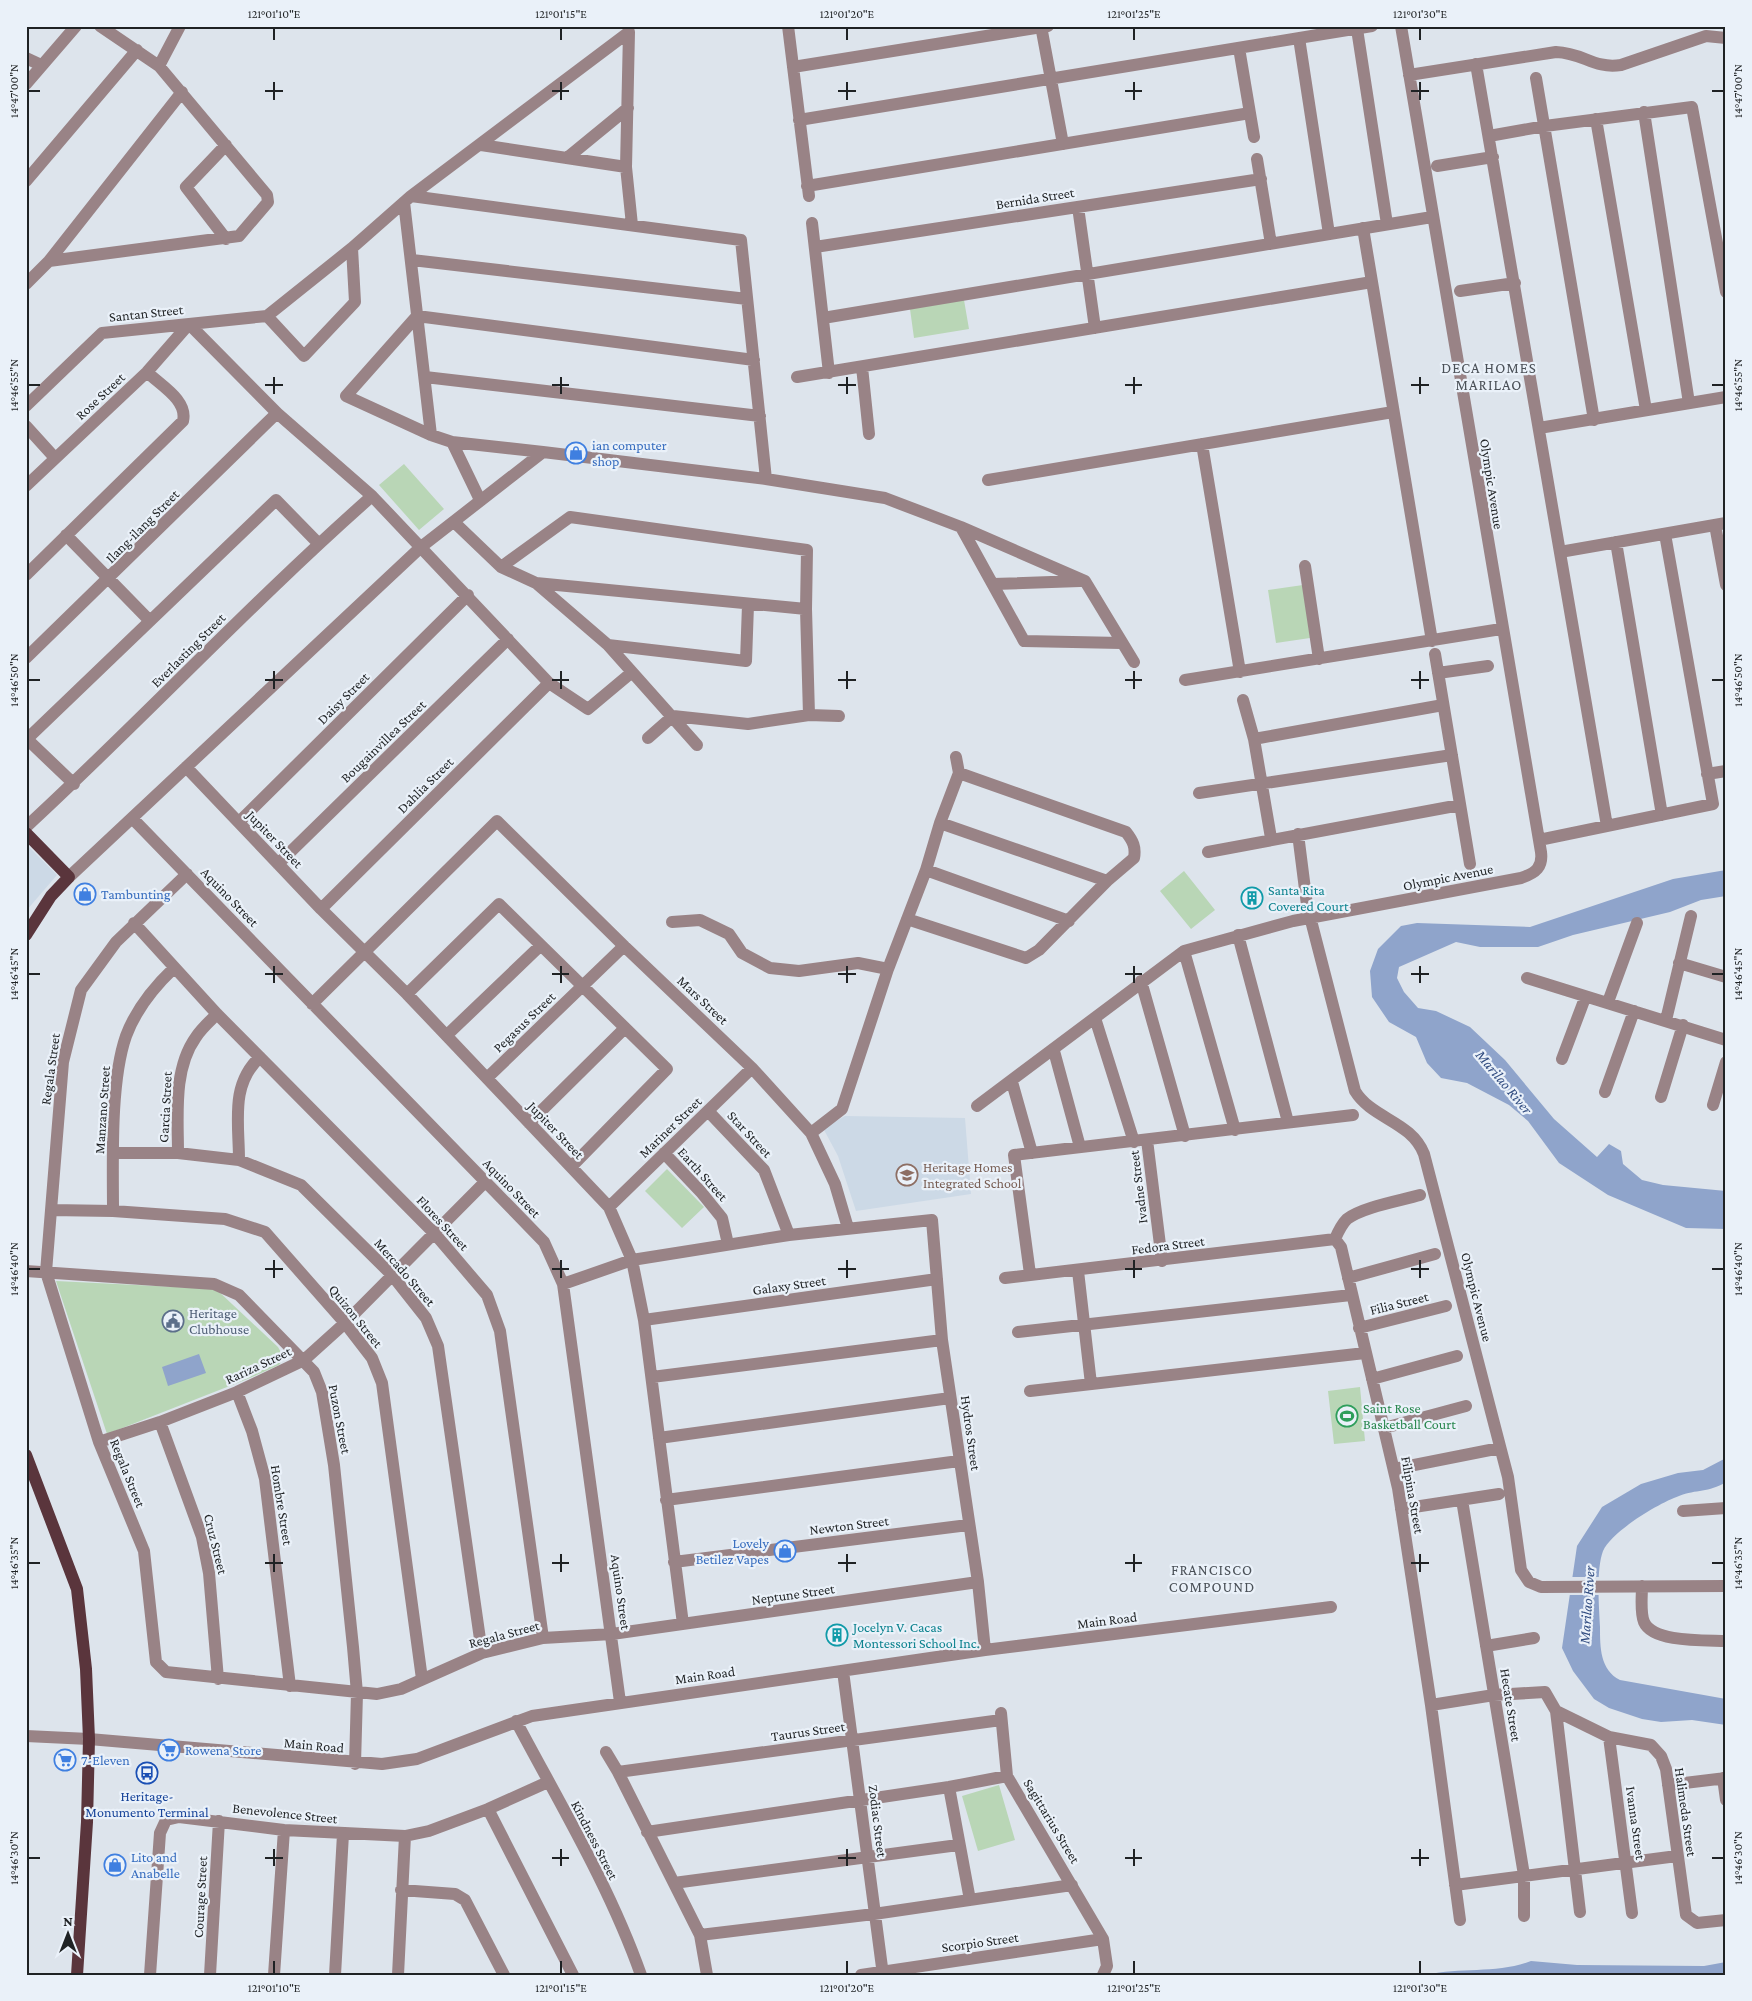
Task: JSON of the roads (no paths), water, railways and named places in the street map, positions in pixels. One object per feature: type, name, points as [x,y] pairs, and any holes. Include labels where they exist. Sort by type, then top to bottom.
[{"type":"main road","points":[[26,833],[69,877],[52,896],[26,935]]},
{"type":"main road","points":[[26,1455],[77,1589],[86,1669],[89,1739],[87,1822],[77,1975]]},
{"type":"street","points":[[26,84],[76,26]]},
{"type":"street","points":[[159,66],[180,26]]},
{"type":"street","points":[[788,26],[808,191],[1250,112]]},
{"type":"street","points":[[800,120],[1300,38],[1328,30],[1372,26]]},
{"type":"street","name":"Olympic Avenue","points":[[1401,26],[1541,864],[1530,875],[1310,917],[1355,1091],[1368,1106],[1408,1130],[1420,1144],[1424,1154],[1513,1503],[1521,1570],[1529,1582],[1541,1586],[1726,1586]]},
{"type":"street","points":[[793,67],[1043,27],[1050,79],[1063,144]]},
{"type":"street","points":[[49,261],[239,236],[268,202],[267,194],[159,66],[109,28]]},
{"type":"street","points":[[1357,28],[1387,224]]},
{"type":"street","points":[[352,248],[355,302],[304,356],[267,316],[352,248],[408,199],[629,32],[626,167],[632,225]]},
{"type":"street","points":[[1409,75],[1556,52],[1572,53],[1582,56],[1594,64],[1608,67],[1622,66],[1706,36],[1726,38]]},
{"type":"street","points":[[1300,38],[1329,234]]},
{"type":"street","points":[[1239,48],[1254,137]]},
{"type":"street","points":[[26,181],[137,50]]},
{"type":"street","points":[[26,58],[41,65]]},
{"type":"street","points":[[1476,64],[1515,282],[1607,826]]},
{"type":"street","points":[[1536,78],[1594,420]]},
{"type":"street","points":[[27,282],[49,261],[182,92]]},
{"type":"street","points":[[1489,136],[1644,112],[1688,106],[1692,108],[1726,292]]},
{"type":"street","points":[[567,158],[628,108]]},
{"type":"street","points":[[1644,112],[1689,402]]},
{"type":"street","points":[[1596,119],[1646,410]]},
{"type":"street","points":[[481,144],[626,167]]},
{"type":"street","points":[[226,145],[186,187],[226,239]]},
{"type":"street","points":[[1437,166],[1493,157]]},
{"type":"street","points":[[1257,158],[1271,244]]},
{"type":"street","name":"Bernida Street","points":[[815,247],[1261,179]]},
{"type":"street","points":[[408,199],[742,240],[766,479]]},
{"type":"street","points":[[408,199],[417,316],[432,435]]},
{"type":"street","points":[[1078,207],[1096,328]]},
{"type":"street","points":[[823,318],[1432,217]]},
{"type":"street","points":[[812,223],[829,373]]},
{"type":"street","points":[[1363,228],[1432,641]]},
{"type":"street","points":[[412,260],[747,299]]},
{"type":"street","points":[[797,377],[1372,282]]},
{"type":"street","points":[[1460,291],[1515,282]]},
{"type":"street","name":"Santan Street","points":[[26,406],[102,333],[267,316]]},
{"type":"street","points":[[417,316],[754,360]]},
{"type":"street","points":[[417,316],[346,396],[432,435],[452,442],[766,479],[885,498],[961,527],[1085,581],[1134,662]]},
{"type":"street","points":[[190,324],[277,413],[372,496],[549,682],[588,709],[631,673]]},
{"type":"street","name":"Rose Street","points":[[26,486],[147,372],[190,324]]},
{"type":"street","points":[[862,367],[869,434]]},
{"type":"street","points":[[26,575],[183,421],[184,414],[179,402],[147,372]]},
{"type":"street","points":[[425,377],[760,416]]},
{"type":"street","points":[[1539,428],[1726,397]]},
{"type":"street","points":[[988,480],[1393,412]]},
{"type":"street","name":"Ilang-ilang Street","points":[[26,658],[277,413]]},
{"type":"street","points":[[26,426],[55,458]]},
{"type":"street","points":[[452,442],[480,500]]},
{"type":"street","points":[[1202,444],[1240,672]]},
{"type":"street","points":[[69,877],[421,547],[544,452]]},
{"type":"street","name":"Everlasting Street","points":[[26,827],[74,784],[318,543],[372,496]]},
{"type":"street","points":[[74,784],[27,739],[276,500],[318,543]]},
{"type":"street","points":[[501,568],[570,517],[807,550],[806,609],[809,715]]},
{"type":"street","points":[[454,522],[501,568],[536,583],[748,605],[806,609]]},
{"type":"street","points":[[1560,552],[1720,524],[1726,585]]},
{"type":"street","points":[[961,527],[1024,641],[1121,643]]},
{"type":"street","points":[[1538,840],[1713,804],[1664,534]]},
{"type":"street","points":[[66,535],[150,621]]},
{"type":"street","points":[[1616,542],[1662,815]]},
{"type":"street","points":[[1305,566],[1320,659]]},
{"type":"street","points":[[993,584],[1085,581]]},
{"type":"street","points":[[536,583],[608,645],[697,745]]},
{"type":"street","name":"Daisy Street","points":[[239,822],[468,595]]},
{"type":"street","points":[[608,645],[746,661],[748,605]]},
{"type":"street","points":[[1184,680],[1501,629]]},
{"type":"street","name":"Bougainvillea Street","points":[[278,864],[508,639]]},
{"type":"street","points":[[1435,654],[1470,864]]},
{"type":"street","points":[[1438,673],[1488,666]]},
{"type":"street","name":"Dahlia Street","points":[[321,909],[549,682]]},
{"type":"street","points":[[1243,700],[1254,739],[1271,838]]},
{"type":"street","points":[[1254,739],[1443,705]]},
{"type":"street","points":[[648,738],[673,716],[748,724],[809,715],[839,716]]},
{"type":"street","points":[[1199,793],[1452,755]]},
{"type":"street","points":[[811,1133],[842,1109],[888,969],[926,870],[940,823],[959,773],[956,757]]},
{"type":"street","name":"Jupiter Street","points":[[186,767],[321,909],[407,994],[610,1208],[632,1260],[644,1320],[683,1624]]},
{"type":"street","points":[[1708,774],[1726,771]]},
{"type":"street","points":[[907,919],[1026,958],[1033,955],[1107,881],[1134,858],[1136,849],[1133,840],[1126,832],[959,773]]},
{"type":"street","points":[[1208,852],[1271,838],[1460,805]]},
{"type":"street","name":"Aquino Street","points":[[133,819],[544,1242],[563,1284],[620,1702]]},
{"type":"street","name":"Mars Street","points":[[365,953],[497,821],[752,1068],[811,1133],[834,1184],[848,1228]]},
{"type":"street","points":[[940,823],[1107,881]]},
{"type":"street","points":[[978,1106],[1054,1051],[1142,981],[1184,951],[1310,917],[1298,834]]},
{"type":"street","points":[[926,870],[1069,921]]},
{"type":"street","name":"Regala Street","points":[[187,874],[116,942],[81,990],[63,1062],[46,1272],[98,1442],[144,1551],[156,1662],[166,1672],[377,1694],[401,1689],[482,1653],[543,1638],[612,1634]]},
{"type":"street","points":[[407,994],[499,904],[667,1070],[571,1167]]},
{"type":"street","points":[[1666,1020],[1691,916]]},
{"type":"street","points":[[672,922],[700,920],[729,934],[742,953],[770,968],[799,971],[858,963],[888,969]]},
{"type":"street","points":[[1608,1002],[1637,922]]},
{"type":"street","name":"Flores Street","points":[[134,923],[216,1014],[435,1234],[487,1296],[500,1332],[543,1638]]},
{"type":"street","points":[[1238,935],[1288,1122]]},
{"type":"street","points":[[446,1035],[540,946]]},
{"type":"street","name":"Pegasus Street","points":[[487,1078],[624,946]]},
{"type":"street","points":[[1184,951],[1235,1130]]},
{"type":"street","points":[[312,1004],[365,953]]},
{"type":"street","points":[[1679,963],[1726,977]]},
{"type":"street","name":"Manzano Street","points":[[113,1211],[113,1152],[118,1070],[126,1036],[144,1002],[174,968]]},
{"type":"street","points":[[1527,978],[1585,998],[1608,1002],[1726,1040]]},
{"type":"street","points":[[1142,981],[1184,1136]]},
{"type":"street","points":[[1562,1060],[1585,998]]},
{"type":"street","points":[[1605,1092],[1634,1010]]},
{"type":"street","name":"Garcia Street","points":[[178,1153],[178,1091],[184,1059],[196,1037],[216,1014]]},
{"type":"street","points":[[1095,1018],[1134,1142]]},
{"type":"street","points":[[1661,1097],[1682,1025]]},
{"type":"street","points":[[529,1123],[624,1029]]},
{"type":"street","points":[[1054,1051],[1080,1147]]},
{"type":"street","points":[[239,1160],[239,1087],[250,1067],[260,1057]]},
{"type":"street","points":[[1713,1105],[1726,1062]]},
{"type":"street","name":"Mariner Street","points":[[610,1208],[752,1068]]},
{"type":"street","points":[[1012,1082],[1032,1153]]},
{"type":"street","name":"Star Street","points":[[708,1111],[764,1170],[789,1235]]},
{"type":"street","points":[[1030,1274],[1014,1155],[1354,1115]]},
{"type":"street","name":"Ivadne Street","points":[[1147,1140],[1162,1261]]},
{"type":"street","name":"Mercado Street","points":[[113,1152],[178,1153],[239,1160],[301,1185],[392,1275],[426,1318],[438,1346],[482,1653]]},
{"type":"street","name":"Earth Street","points":[[664,1153],[701,1192],[722,1218],[728,1244]]},
{"type":"street","name":"Rariza Street","points":[[98,1442],[160,1422],[237,1392],[304,1360],[345,1323],[485,1182]]},
{"type":"street","points":[[1334,1240],[1348,1218],[1420,1195]]},
{"type":"street","name":"Quizon Street","points":[[52,1210],[113,1211],[225,1219],[265,1232],[345,1323],[372,1358],[382,1383],[422,1679]]},
{"type":"street","name":"Hydros Street","points":[[848,1228],[932,1220],[942,1340],[968,1525],[978,1582],[985,1650]]},
{"type":"street","points":[[563,1284],[632,1260],[728,1244],[848,1228]]},
{"type":"street","name":"Fedora Street","points":[[1005,1278],[1334,1240]]},
{"type":"street","name":"Filipina Street","points":[[1334,1240],[1341,1247],[1394,1470],[1431,1706],[1460,1920]]},
{"type":"street","points":[[1348,1278],[1435,1254]]},
{"type":"street","name":"Puzon Street","points":[[26,1271],[214,1284],[239,1296],[314,1372],[322,1392],[335,1475],[357,1693],[355,1764]]},
{"type":"street","points":[[1078,1271],[1091,1384]]},
{"type":"street","name":"Galaxy Street","points":[[644,1320],[937,1279]]},
{"type":"street","points":[[1018,1332],[1351,1295]]},
{"type":"street","name":"Filia Street","points":[[1359,1328],[1446,1306]]},
{"type":"street","points":[[652,1377],[942,1340]]},
{"type":"street","points":[[1030,1391],[1365,1353]]},
{"type":"street","points":[[1372,1378],[1458,1356]]},
{"type":"street","name":"Hombre Street","points":[[237,1392],[252,1431],[265,1479],[290,1686]]},
{"type":"street","points":[[659,1438],[950,1398]]},
{"type":"street","points":[[1384,1428],[1466,1406]]},
{"type":"street","name":"Cruz Street","points":[[160,1422],[202,1537],[210,1573],[218,1678]]},
{"type":"street","points":[[1394,1470],[1500,1448]]},
{"type":"street","points":[[666,1500],[959,1461]]},
{"type":"street","points":[[1401,1509],[1498,1494]]},
{"type":"street","name":"Hecate Street","points":[[1462,1500],[1524,1876],[1524,1916]]},
{"type":"street","points":[[1683,1511],[1726,1508]]},
{"type":"street","name":"Newton Street","points":[[674,1562],[968,1525]]},
{"type":"street","name":"Neptune Street","points":[[612,1634],[978,1582]]},
{"type":"street","points":[[1642,1586],[1643,1620],[1648,1628],[1656,1633],[1670,1637],[1726,1641]]},
{"type":"street","name":"Main Road","points":[[26,1736],[89,1739],[355,1764],[382,1764],[417,1759],[532,1716],[985,1650],[1331,1607]]},
{"type":"street","points":[[1486,1646],[1534,1638]]},
{"type":"street","name":"Zodiac Street","points":[[843,1671],[883,1973]]},
{"type":"street","name":"Halimeda Street","points":[[1431,1706],[1494,1696],[1545,1692],[1556,1710],[1609,1737],[1651,1745],[1661,1756],[1668,1785],[1686,1915],[1697,1922],[1726,1920]]},
{"type":"street","points":[[1556,1710],[1573,1869],[1580,1912]]},
{"type":"street","name":"Taurus Street","points":[[618,1772],[851,1740],[1001,1716]]},
{"type":"street","name":"Sagittarius Street","points":[[1001,1716],[1007,1776],[1104,1939]]},
{"type":"street","name":"Kindness Street","points":[[516,1721],[629,1942],[641,1975]]},
{"type":"street","name":"Ivanna Street","points":[[1609,1737],[1627,1862],[1632,1913]]},
{"type":"street","points":[[606,1752],[618,1772],[700,1935],[707,1975]]},
{"type":"street","points":[[647,1832],[949,1787],[1007,1776]]},
{"type":"street","points":[[1668,1785],[1724,1778],[1726,1800]]},
{"type":"street","name":"Benevolence Street","points":[[150,1975],[160,1833],[166,1820],[179,1816],[284,1830],[405,1836],[429,1831],[488,1809],[548,1782]]},
{"type":"street","points":[[949,1787],[958,1845],[970,1900]]},
{"type":"street","points":[[488,1809],[573,1975]]},
{"type":"street","name":"Courage Street","points":[[210,1975],[219,1821]]},
{"type":"street","points":[[274,1975],[284,1830]]},
{"type":"street","points":[[335,1975],[343,1834]]},
{"type":"street","points":[[398,1975],[405,1836]]},
{"type":"street","points":[[674,1883],[958,1845]]},
{"type":"street","points":[[1455,1885],[1677,1856]]},
{"type":"street","points":[[700,1935],[874,1914],[1072,1885]]},
{"type":"street","points":[[401,1890],[455,1894],[465,1900],[504,1975]]},
{"type":"street","points":[[1103,1975],[1107,1966],[1104,1939]]},
{"type":"street","name":"Scorpio Street","points":[[860,1975],[1104,1939]]},
{"type":"water","name":"Marilao River","points":[[1726,870],[1726,896],[1701,900],[1670,912],[1573,935],[1538,947],[1480,947],[1456,942],[1399,967],[1397,978],[1404,992],[1418,1008],[1436,1011],[1470,1027],[1505,1060],[1554,1119],[1597,1157],[1609,1144],[1621,1151],[1623,1164],[1642,1180],[1663,1185],[1726,1191],[1726,1229],[1686,1228],[1608,1195],[1559,1163],[1528,1121],[1509,1105],[1467,1083],[1441,1078],[1427,1063],[1416,1037],[1389,1022],[1372,997],[1370,971],[1378,949],[1401,926],[1417,923],[1530,927],[1673,879]]},
{"type":"water","points":[[199,1354],[206,1373],[168,1386],[162,1367]]},
{"type":"water","name":"Marilao River","points":[[1726,1458],[1726,1482],[1714,1488],[1685,1494],[1670,1500],[1637,1519],[1608,1543],[1603,1551],[1599,1568],[1598,1588],[1602,1657],[1613,1676],[1620,1680],[1726,1699],[1726,1725],[1692,1720],[1661,1722],[1642,1719],[1609,1708],[1594,1699],[1573,1671],[1562,1648],[1577,1546],[1602,1507],[1641,1484],[1678,1473],[1703,1470]]},
{"type":"water","points":[[1531,1961],[1577,1965],[1704,1966],[1726,1962],[1726,1975],[1427,1975],[1453,1971],[1506,1968]]},
{"type":"place","name":"ian computer shop","points":[[576,453]]},
{"type":"place","name":"Tambunting","points":[[85,894]]},
{"type":"place","name":"Santa Rita Covered Court","points":[[1252,898]]},
{"type":"place","name":"Heritage Homes Integrated School","points":[[907,1175]]},
{"type":"place","name":"Heritage Clubhouse","points":[[173,1321]]},
{"type":"place","name":"Saint Rose Basketball Court","points":[[1347,1416]]},
{"type":"place","name":"Lovely Betilez Vapes","points":[[785,1551]]},
{"type":"place","name":"Jocelyn V. Cacas Montessori School Inc.","points":[[837,1635]]},
{"type":"place","name":"Rowena Store","points":[[169,1750]]},
{"type":"place","name":"7-Eleven","points":[[65,1760]]},
{"type":"place","name":"Heritage- Monumento Terminal","points":[[147,1773]]},
{"type":"place","name":"Lito and Anabelle","points":[[115,1865]]},
{"type":"district","name":"DECA HOMES MARILAO","points":[[1489,376]]},
{"type":"district","name":"FRANCISCO COMPOUND","points":[[1212,1578]]}]
